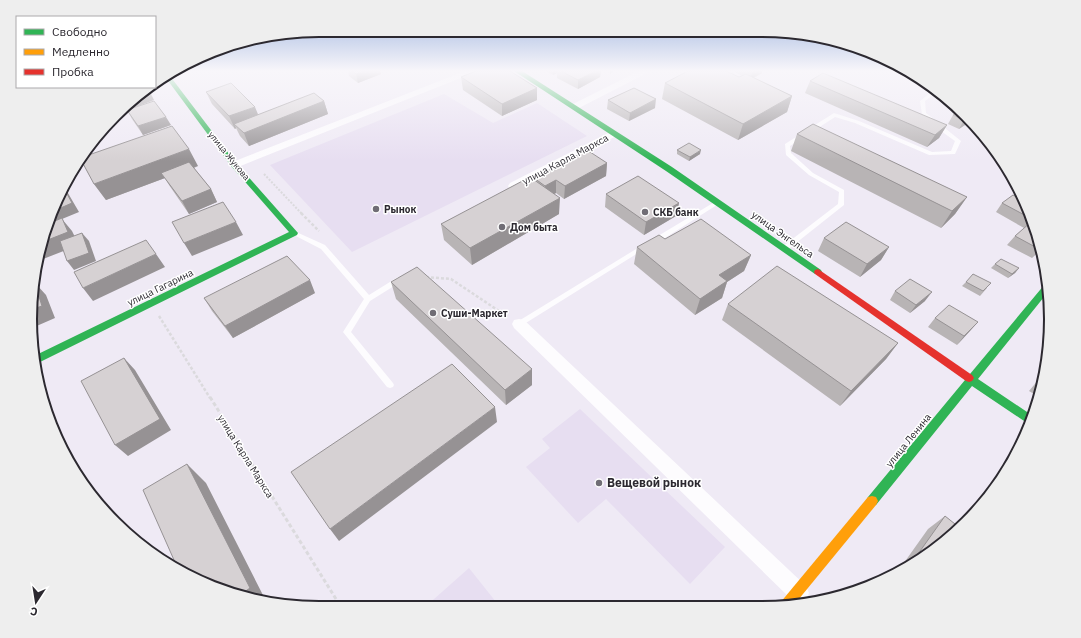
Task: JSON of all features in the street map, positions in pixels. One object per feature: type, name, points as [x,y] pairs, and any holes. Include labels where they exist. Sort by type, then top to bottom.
[{"type":"main road","name":"улица Жукова","points":[[186,101],[234,165],[294,232]]},
{"type":"main road","name":"улица Энгельса","points":[[564,101],[718,202],[1026,417]]},
{"type":"main road","name":"улица Гагарина","points":[[39,358],[294,232]]},
{"type":"main road","name":"улица Ленина","points":[[803,597],[972,380],[1043,293]]},
{"type":"street","points":[[234,165],[400,101]]},
{"type":"street","points":[[574,107],[587,101]]},
{"type":"street","name":"улица Карла Маркса","points":[[501,193],[614,134]]},
{"type":"street","points":[[519,324],[803,597]]},
{"type":"lane","points":[[784,249],[841,205],[842,191],[811,174],[788,154],[787,145],[834,115],[857,122],[931,154],[953,153],[958,141],[942,130],[924,112],[922,101]]},
{"type":"lane","points":[[519,324],[718,202]]},
{"type":"lane","points":[[294,232],[323,247],[368,299]]},
{"type":"lane","points":[[390,385],[347,332],[368,299],[404,276]]},
{"type":"path","points":[[250,159],[330,243],[323,247]]},
{"type":"path","points":[[404,276],[451,279],[519,324]]},
{"type":"path","name":"улица Карла Маркса","points":[[151,304],[337,601]]},
{"type":"shaded area","name":"Рынок","points":[[427,101],[455,101],[493,123],[537,103],[587,136],[352,252],[270,165]]},
{"type":"shaded area","name":"Вещевой рынок","points":[[580,409],[725,547],[690,584],[606,499],[578,523],[526,467],[550,448],[542,439]]},
{"type":"shaded area","points":[[469,568],[495,601],[432,601]]},
{"type":"building","points":[[154,101],[166,117],[138,126],[128,112],[132,108]]},
{"type":"building","points":[[214,101],[249,101],[255,107],[229,116]]},
{"type":"building","points":[[294,101],[324,101],[244,133],[234,124]]},
{"type":"building","points":[[497,101],[509,101],[502,104]]},
{"type":"building","points":[[609,101],[653,101],[630,113]]},
{"type":"building","points":[[699,101],[784,101],[743,124]]},
{"type":"building","points":[[856,101],[889,101],[947,125],[935,135]]},
{"type":"building","points":[[813,124],[967,197],[952,211],[797,134]]},
{"type":"building","points":[[172,126],[189,149],[94,184],[83,164],[90,155]]},
{"type":"building","points":[[689,143],[701,150],[690,157],[677,150]]},
{"type":"building","points":[[587,150],[607,163],[565,186],[556,180],[545,186],[534,178]]},
{"type":"building","points":[[189,162],[211,189],[182,201],[161,173]]},
{"type":"building","points":[[638,176],[679,203],[646,222],[606,194]]},
{"type":"building","points":[[530,177],[560,198],[470,248],[441,224]]},
{"type":"building","points":[[67,193],[72,203],[59,209]]},
{"type":"building","points":[[1013,195],[1016,197],[1024,215],[1002,203]]},
{"type":"building","points":[[223,202],[236,222],[184,243],[172,222]]},
{"type":"building","points":[[62,218],[68,232],[49,240],[52,228],[54,221]]},
{"type":"building","points":[[701,219],[751,255],[719,275],[727,281],[700,299],[637,247],[659,235],[665,239]]},
{"type":"building","points":[[846,222],[889,247],[867,264],[824,238]]},
{"type":"building","points":[[1028,225],[1034,246],[1015,236]]},
{"type":"building","points":[[82,233],[89,253],[67,261],[60,241]]},
{"type":"building","points":[[146,240],[156,254],[83,288],[74,272]]},
{"type":"building","points":[[287,256],[310,280],[225,326],[204,298]]},
{"type":"building","points":[[1001,259],[1019,268],[1012,274],[995,264]]},
{"type":"building","points":[[777,266],[898,343],[851,391],[728,304]]},
{"type":"building","points":[[417,267],[532,369],[505,390],[391,282]]},
{"type":"building","points":[[973,274],[991,283],[983,291],[966,282]]},
{"type":"building","points":[[910,279],[932,292],[916,305],[895,291]]},
{"type":"building","points":[[38,294],[42,306],[38,307]]},
{"type":"building","points":[[949,305],[978,322],[964,336],[935,318]]},
{"type":"building","points":[[124,358],[160,419],[115,445],[81,381]]},
{"type":"building","points":[[452,364],[495,407],[330,529],[291,472]]},
{"type":"building","points":[[187,464],[250,588],[246,591],[211,580],[174,561],[143,490]]},
{"type":"building","points":[[945,516],[955,524],[934,543],[918,553]]},
{"type":"traffic: fast","points":[[39,358],[294,233],[234,165],[186,101]]},
{"type":"traffic: fast","points":[[563,101],[669,169],[818,272]]},
{"type":"traffic: fast","points":[[872,501],[1043,293]]},
{"type":"traffic: fast","points":[[969,378],[1026,417]]},
{"type":"traffic: slow","points":[[790,599],[872,501]]},
{"type":"traffic: jam","points":[[818,272],[969,378]]},
{"type":"place","name":"Рынок","points":[[376,209]]},
{"type":"place","name":"СКБ банк","points":[[645,212]]},
{"type":"place","name":"Дом быта","points":[[502,227]]},
{"type":"place","name":"Суши-Маркет","points":[[433,313]]},
{"type":"place","name":"Вещевой рынок","points":[[599,483]]}]
